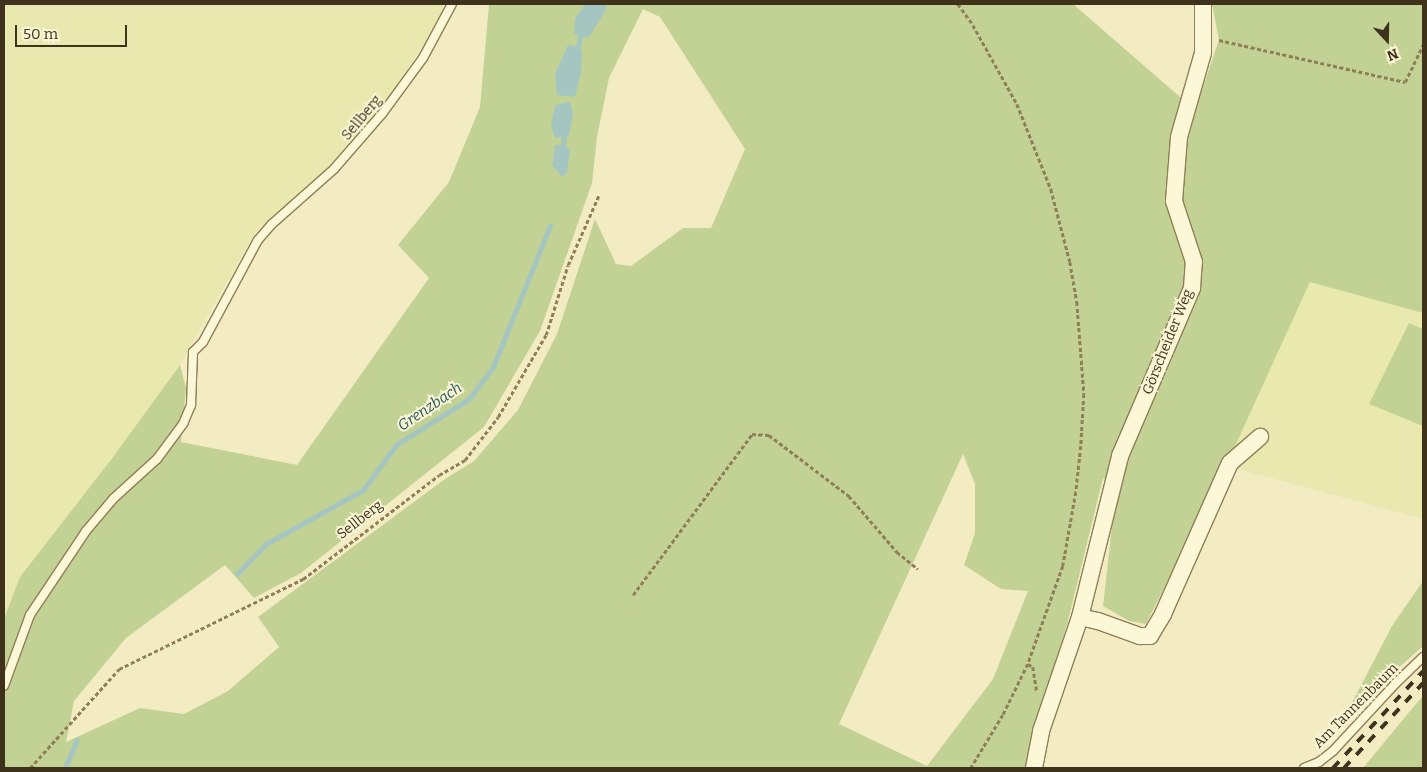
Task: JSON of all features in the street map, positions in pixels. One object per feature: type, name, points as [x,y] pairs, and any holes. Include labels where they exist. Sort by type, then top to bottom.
[{"type":"street","name":"Görscheider Weg","points":[[1034,768],[1041,731],[1080,617],[1120,456],[1192,288],[1194,262],[1174,201],[1179,137],[1203,53],[1203,4]]},
{"type":"street","points":[[1080,617],[1098,621],[1140,636],[1150,636],[1163,614],[1230,463],[1260,437]]},
{"type":"lane","name":"Sellberg","points":[[4,686],[30,615],[86,531],[104,508],[157,459],[183,424],[191,405],[193,352],[203,342],[258,240],[272,224],[334,169],[382,114],[423,58],[452,4]]},
{"type":"lane","name":"Am Tannenbaum","points":[[1304,768],[1333,751],[1395,684],[1423,657]]},
{"type":"path","points":[[958,4],[973,25],[1017,104],[1052,188],[1070,262],[1081,343],[1084,394],[1081,446],[1063,566],[1028,664],[1003,715],[971,768]]},
{"type":"path","points":[[1204,38],[1405,82],[1423,45]]},
{"type":"path","name":"Sellberg","points":[[30,768],[119,669],[303,579],[439,475],[465,460],[498,417],[546,335],[568,265],[599,195]]},
{"type":"path","points":[[634,595],[752,434],[769,435],[849,496],[897,552],[918,569]]},
{"type":"path","points":[[1028,664],[1033,667],[1037,692],[1052,699]]},
{"type":"green space","points":[[4,4],[444,4],[438,22],[393,92],[332,167],[255,233],[180,365],[110,461],[4,619]]},
{"type":"green space","points":[[489,4],[1073,4],[1195,110],[1219,40],[1212,4],[1423,4],[1423,313],[1310,282],[1226,466],[1146,624],[1129,621],[1103,606],[1116,490],[1103,478],[1067,625],[1029,747],[1026,768],[4,768],[4,619],[20,577],[110,461],[180,365],[186,388],[181,442],[297,465],[429,278],[398,245],[449,182],[480,107]],"holes":[[[643,9],[660,17],[745,149],[711,228],[683,228],[631,266],[616,264],[595,219],[557,334],[518,410],[474,461],[445,479],[258,617],[279,647],[228,691],[184,714],[140,708],[66,742],[74,701],[126,638],[225,565],[254,598],[301,573],[484,427],[540,331],[592,183],[597,137],[609,78]],[[963,454],[975,484],[975,533],[964,565],[1001,589],[1028,591],[993,679],[927,766],[839,724]]]},
{"type":"green space","points":[[1310,281],[1423,313],[1423,519],[1226,466]]},
{"type":"green space","points":[[1409,323],[1423,329],[1423,426],[1369,404]]},
{"type":"green space","points":[[1423,581],[1423,646],[1345,716],[1392,626]]},
{"type":"green space","points":[[1423,696],[1423,768],[1363,768],[1415,705]]},
{"type":"water","points":[[585,4],[605,4],[607,8],[589,37],[580,37],[574,33],[575,19]]},
{"type":"water","points":[[568,45],[578,47],[582,52],[581,72],[575,97],[557,95],[555,74]]},
{"type":"water","points":[[570,102],[573,114],[569,136],[555,138],[551,126],[555,105]]},
{"type":"water","points":[[555,145],[563,145],[570,150],[567,173],[562,177],[552,165]]},
{"type":"waterway","name":"Grenzbach","points":[[577,51],[581,32]]},
{"type":"waterway","name":"Grenzbach","points":[[563,150],[564,133]]},
{"type":"waterway","name":"Grenzbach","points":[[237,574],[266,544],[363,490],[396,445],[469,399],[493,367],[550,226]]},
{"type":"waterway","name":"Grenzbach","points":[[65,768],[77,740]]},
{"type":"railway","points":[[1333,768],[1423,671]]},
{"type":"railway","points":[[1344,768],[1423,683]]}]
